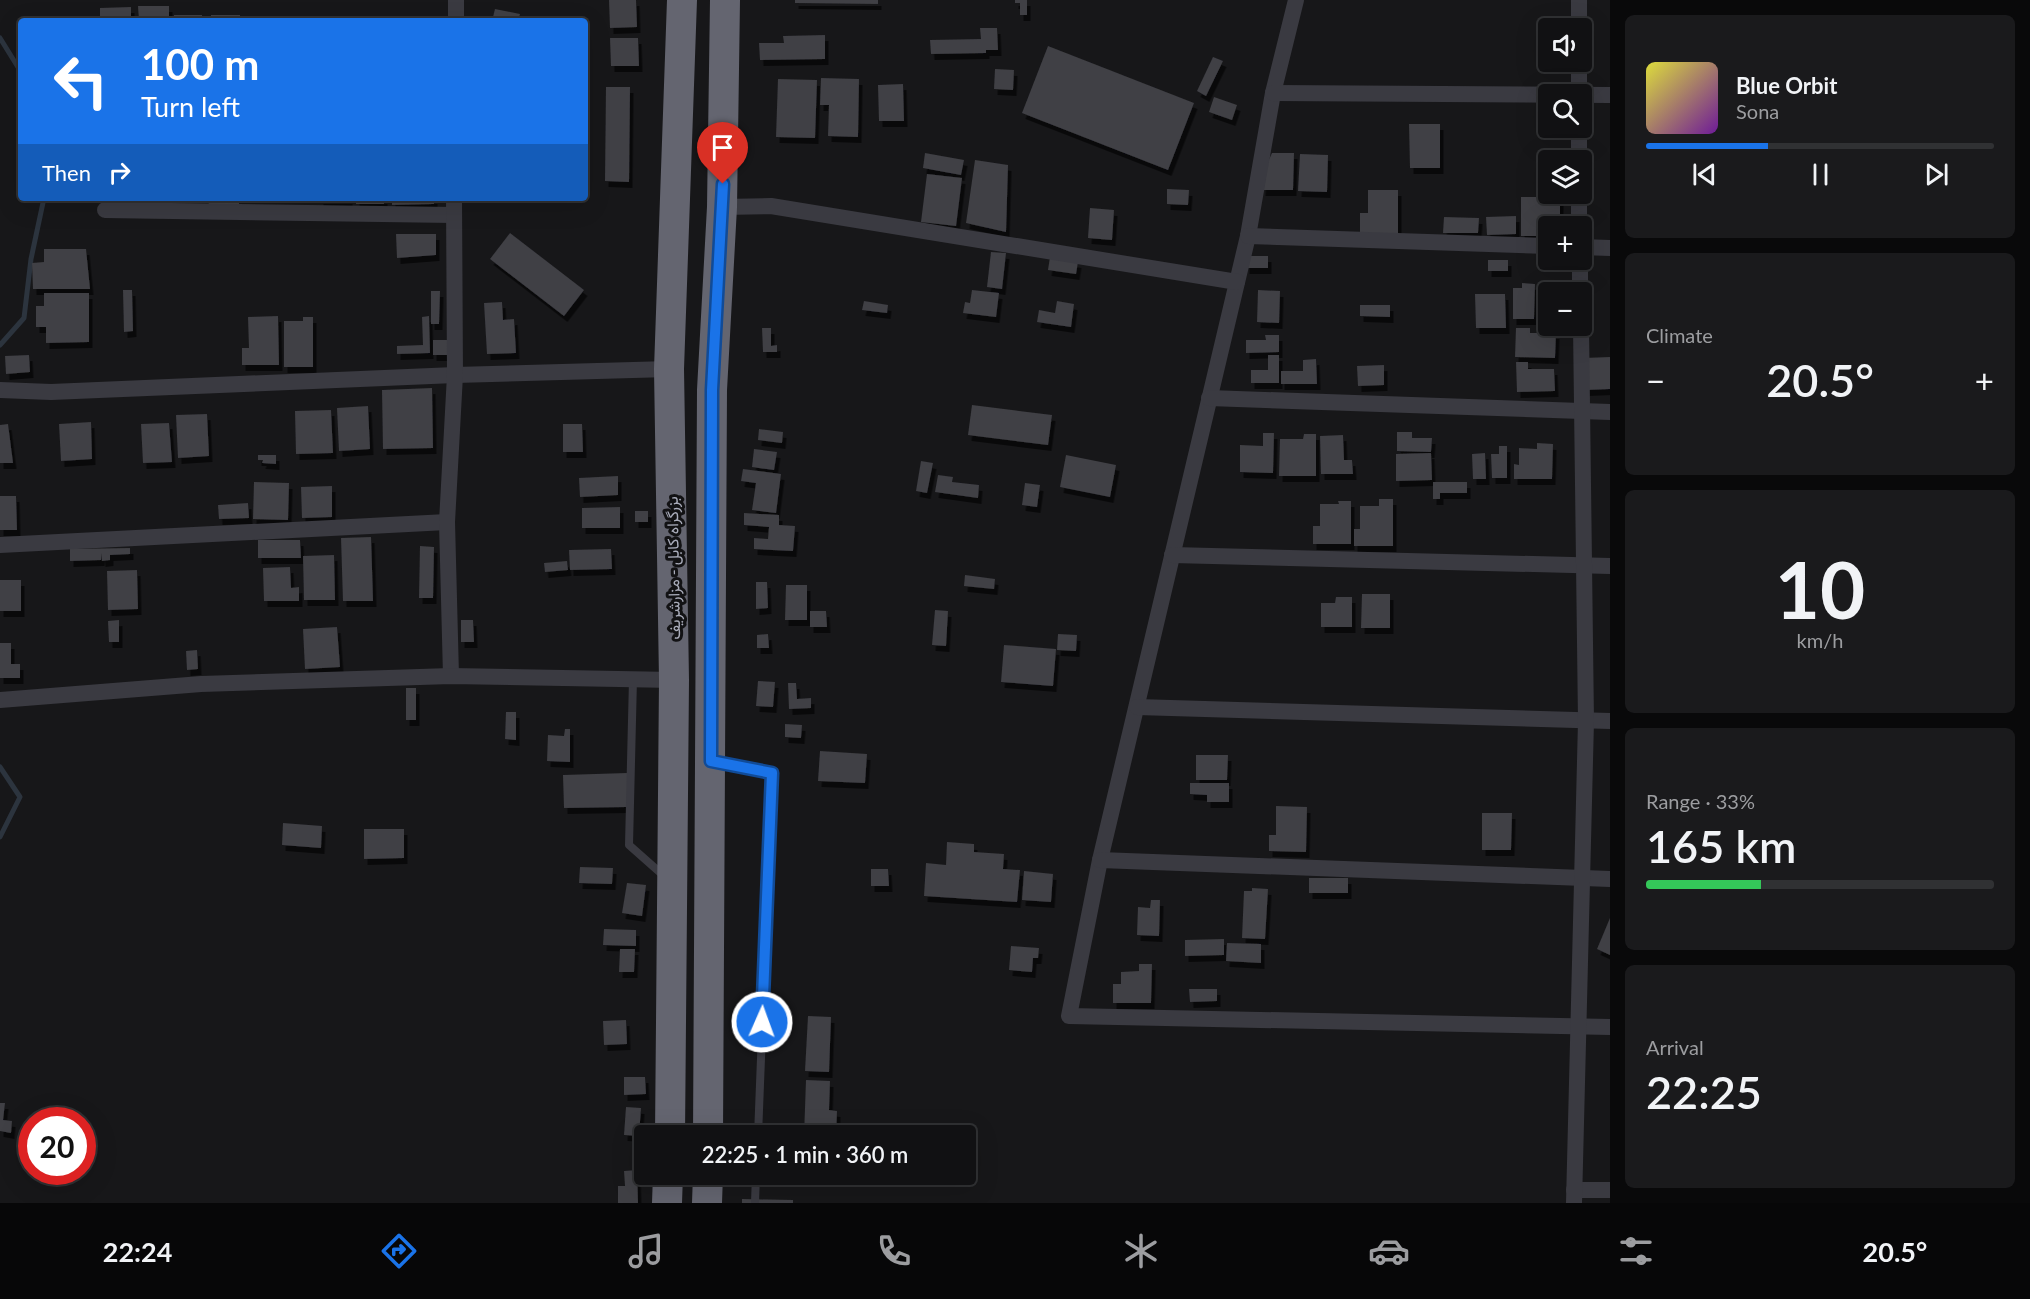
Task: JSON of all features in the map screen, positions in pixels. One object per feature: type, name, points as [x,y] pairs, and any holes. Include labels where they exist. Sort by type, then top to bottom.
[{"type":"highway","name":"بزرگراه کابل - مزارشریف","points":[[670,1125],[674,680],[669,369],[682,0]]},
{"type":"highway","points":[[708,1125],[712,390],[722,207],[726,0]]},
{"type":"highway","points":[[667,1203],[668,1185]]},
{"type":"highway","points":[[707,1203],[708,1185]]},
{"type":"street","points":[[456,0],[456,18]]},
{"type":"street","points":[[1296,0],[1273,93],[1248,237],[1101,860],[1069,1016],[1610,1027]]},
{"type":"street","points":[[1579,0],[1579,18]]},
{"type":"street","points":[[1273,93],[1538,94]]},
{"type":"street","points":[[1592,94],[1610,95]]},
{"type":"street","points":[[105,210],[454,206],[455,375],[447,522],[451,676]]},
{"type":"street","points":[[722,207],[771,206],[1237,282]]},
{"type":"street","points":[[1248,237],[1538,246]]},
{"type":"street","points":[[1592,247],[1610,248]]},
{"type":"street","points":[[1581,336],[1582,566],[1586,721],[1584,879],[1577,1027],[1574,1196],[1610,1190]]},
{"type":"street","points":[[0,390],[51,392],[455,375],[669,369]]},
{"type":"street","points":[[1209,398],[1610,412]]},
{"type":"street","points":[[0,545],[447,522]]},
{"type":"street","points":[[1172,555],[1610,566]]},
{"type":"street","points":[[0,700],[201,684],[451,676],[674,680]]},
{"type":"street","points":[[1137,706],[1610,722]]},
{"type":"street","points":[[1101,860],[1610,879]]},
{"type":"lane","points":[[633,679],[629,845],[673,883]]},
{"type":"lane","points":[[711,761],[772,773],[758,1125]]},
{"type":"lane","points":[[755,1203],[756,1185]]},
{"type":"building","points":[[609,0],[636,0],[637,27],[610,28]]},
{"type":"building","points":[[795,0],[878,0],[878,4],[795,3]]},
{"type":"building","points":[[1015,0],[1027,0],[1027,15],[1020,15],[1020,3],[1015,3]]},
{"type":"building","points":[[138,6],[169,6],[169,18],[139,18]]},
{"type":"building","points":[[131,7],[131,18],[100,18],[100,8]]},
{"type":"building","points":[[495,9],[520,14],[519,18],[493,18]]},
{"type":"building","points":[[174,15],[202,15],[202,18],[174,18]]},
{"type":"building","points":[[211,15],[240,15],[240,18],[211,18]]},
{"type":"building","points":[[980,28],[997,28],[998,50],[986,50],[986,53],[931,54],[930,40],[981,39]]},
{"type":"building","points":[[825,35],[825,59],[760,60],[759,43],[784,43],[783,36]]},
{"type":"building","points":[[610,38],[638,38],[639,66],[611,66]]},
{"type":"building","points":[[1048,46],[1194,103],[1168,170],[1022,113]]},
{"type":"building","points":[[1213,57],[1223,61],[1206,96],[1197,91]]},
{"type":"building","points":[[995,69],[1014,70],[1013,90],[994,89]]},
{"type":"building","points":[[821,78],[859,79],[858,137],[828,136],[829,105],[820,105]]},
{"type":"building","points":[[778,79],[817,80],[815,138],[776,137]]},
{"type":"building","points":[[903,84],[904,121],[879,121],[878,85]]},
{"type":"building","points":[[606,87],[630,87],[629,182],[605,181]]},
{"type":"building","points":[[1214,97],[1237,105],[1232,120],[1209,112]]},
{"type":"building","points":[[1409,124],[1440,124],[1440,168],[1410,168]]},
{"type":"building","points":[[925,153],[964,160],[961,175],[923,168]]},
{"type":"building","points":[[1272,153],[1294,153],[1293,190],[1262,190],[1263,172]]},
{"type":"building","points":[[1300,154],[1328,155],[1327,192],[1298,191]]},
{"type":"building","points":[[975,160],[1008,165],[1006,232],[966,223]]},
{"type":"building","points":[[927,174],[962,178],[956,226],[921,222]]},
{"type":"building","points":[[1167,189],[1189,190],[1188,205],[1167,204]]},
{"type":"building","points":[[1368,190],[1398,190],[1398,233],[1360,233],[1360,213],[1368,213]]},
{"type":"building","points":[[1521,197],[1538,197],[1538,204],[1560,204],[1560,216],[1538,216],[1538,236],[1521,236]]},
{"type":"building","points":[[97,201],[125,201],[125,204],[97,203]]},
{"type":"building","points":[[132,201],[168,201],[168,205],[132,206]]},
{"type":"building","points":[[208,201],[239,201],[239,205],[209,206]]},
{"type":"building","points":[[320,201],[349,201],[349,203],[320,203]]},
{"type":"building","points":[[356,201],[384,201],[384,204],[356,204]]},
{"type":"building","points":[[392,201],[434,201],[434,204],[392,205]]},
{"type":"building","points":[[1090,208],[1114,210],[1112,240],[1088,238]]},
{"type":"building","points":[[1516,216],[1516,234],[1487,235],[1486,217]]},
{"type":"building","points":[[1444,217],[1479,218],[1478,233],[1443,233]]},
{"type":"building","points":[[510,233],[584,290],[564,316],[490,259]]},
{"type":"building","points":[[396,234],[436,234],[436,255],[397,258]]},
{"type":"building","points":[[44,249],[86,249],[90,289],[33,289],[32,263],[44,262]]},
{"type":"building","points":[[991,252],[1006,253],[1002,289],[987,287]]},
{"type":"building","points":[[1246,256],[1268,256],[1268,268],[1246,268]]},
{"type":"building","points":[[1050,257],[1078,262],[1076,274],[1048,270]]},
{"type":"building","points":[[1488,260],[1508,260],[1508,271],[1488,271]]},
{"type":"building","points":[[1522,283],[1535,284],[1534,319],[1513,319],[1513,288],[1522,288]]},
{"type":"building","points":[[123,290],[132,290],[133,331],[124,332]]},
{"type":"building","points":[[972,290],[999,293],[996,317],[963,313],[965,302],[970,303]]},
{"type":"building","points":[[1258,290],[1280,291],[1279,323],[1257,322]]},
{"type":"building","points":[[431,291],[440,291],[439,324],[431,324]]},
{"type":"building","points":[[44,293],[89,293],[89,342],[46,343],[46,327],[36,327],[36,306],[44,306]]},
{"type":"building","points":[[1475,294],[1505,294],[1506,328],[1476,328]]},
{"type":"building","points":[[864,301],[888,305],[887,313],[862,310]]},
{"type":"building","points":[[1057,301],[1074,304],[1071,327],[1037,322],[1039,310],[1055,313]]},
{"type":"building","points":[[502,302],[503,320],[514,319],[516,353],[487,354],[484,303]]},
{"type":"building","points":[[1360,305],[1390,305],[1390,317],[1360,316]]},
{"type":"building","points":[[278,316],[279,365],[242,365],[242,348],[249,348],[248,317]]},
{"type":"building","points":[[429,316],[430,353],[397,354],[397,346],[423,345],[422,317]]},
{"type":"building","points":[[303,317],[313,317],[313,367],[284,367],[284,321],[303,321]]},
{"type":"building","points":[[762,328],[771,328],[771,346],[777,345],[777,352],[763,352]]},
{"type":"building","points":[[1516,328],[1530,328],[1530,333],[1538,333],[1538,336],[1556,336],[1555,358],[1515,357]]},
{"type":"building","points":[[1265,335],[1279,335],[1279,352],[1246,353],[1246,340],[1266,340]]},
{"type":"building","points":[[433,340],[448,340],[449,355],[433,355]]},
{"type":"building","points":[[29,355],[30,372],[6,374],[5,356]]},
{"type":"building","points":[[1268,355],[1279,355],[1279,383],[1251,383],[1251,370],[1268,370]]},
{"type":"building","points":[[1610,357],[1610,389],[1585,390],[1584,358]]},
{"type":"building","points":[[1316,359],[1317,384],[1281,384],[1281,371],[1303,371],[1303,360]]},
{"type":"building","points":[[1516,362],[1528,362],[1528,369],[1554,369],[1555,391],[1517,392]]},
{"type":"building","points":[[1384,365],[1384,385],[1358,386],[1357,366]]},
{"type":"building","points":[[432,388],[433,448],[383,449],[382,390]]},
{"type":"building","points":[[972,405],[1052,415],[1048,445],[968,435]]},
{"type":"building","points":[[368,406],[370,449],[339,451],[337,408]]},
{"type":"building","points":[[331,410],[333,453],[296,454],[295,411]]},
{"type":"building","points":[[207,414],[209,456],[178,458],[176,415]]},
{"type":"building","points":[[91,422],[92,459],[61,461],[59,424]]},
{"type":"building","points":[[169,423],[172,462],[143,463],[141,424]]},
{"type":"building","points":[[8,424],[13,463],[0,463],[0,425]]},
{"type":"building","points":[[563,424],[582,424],[583,452],[563,452]]},
{"type":"building","points":[[759,429],[783,432],[782,443],[758,440]]},
{"type":"building","points":[[1397,432],[1412,432],[1412,438],[1432,438],[1431,452],[1397,451]]},
{"type":"building","points":[[1263,433],[1274,433],[1273,473],[1240,472],[1240,445],[1263,446]]},
{"type":"building","points":[[1304,434],[1316,434],[1316,476],[1279,476],[1280,439],[1303,439]]},
{"type":"building","points":[[1343,435],[1344,460],[1352,460],[1353,474],[1321,474],[1320,436]]},
{"type":"building","points":[[1537,443],[1553,444],[1552,479],[1514,479],[1514,464],[1519,465],[1519,448],[1537,449]]},
{"type":"building","points":[[1499,446],[1507,446],[1507,478],[1492,478],[1491,454],[1499,454]]},
{"type":"building","points":[[754,449],[777,452],[774,470],[752,467]]},
{"type":"building","points":[[1431,453],[1432,480],[1396,481],[1396,454]]},
{"type":"building","points":[[1485,453],[1486,479],[1473,479],[1472,454]]},
{"type":"building","points":[[258,455],[276,455],[276,464],[262,463],[263,460],[258,460]]},
{"type":"building","points":[[1066,455],[1116,465],[1110,497],[1060,487]]},
{"type":"building","points":[[921,461],[933,463],[927,493],[916,491]]},
{"type":"building","points":[[743,469],[781,474],[776,513],[752,510],[756,483],[741,481]]},
{"type":"building","points":[[938,475],[953,477],[952,482],[979,485],[978,498],[935,492]]},
{"type":"building","points":[[618,476],[618,495],[580,497],[579,478]]},
{"type":"building","points":[[254,482],[289,483],[288,520],[253,519]]},
{"type":"building","points":[[1433,482],[1467,482],[1467,493],[1440,493],[1440,499],[1433,499]]},
{"type":"building","points":[[1025,483],[1040,485],[1037,507],[1022,505]]},
{"type":"building","points":[[332,486],[332,517],[302,518],[301,487]]},
{"type":"building","points":[[0,496],[16,496],[17,530],[0,530]]},
{"type":"building","points":[[1379,499],[1393,499],[1393,546],[1354,546],[1354,529],[1360,529],[1360,506],[1379,506]]},
{"type":"building","points":[[1338,501],[1351,501],[1351,544],[1313,544],[1313,526],[1320,526],[1320,504],[1339,504]]},
{"type":"building","points":[[248,503],[249,518],[219,519],[218,505]]},
{"type":"building","points":[[620,507],[620,528],[582,528],[582,508]]},
{"type":"building","points":[[635,511],[648,511],[648,522],[635,522]]},
{"type":"building","points":[[744,513],[779,515],[779,525],[795,526],[793,551],[754,549],[754,538],[768,539],[769,527],[744,525]]},
{"type":"building","points":[[371,537],[373,601],[343,601],[341,538]]},
{"type":"building","points":[[258,540],[300,540],[301,558],[258,558]]},
{"type":"building","points":[[420,546],[434,547],[433,598],[419,598]]},
{"type":"building","points":[[130,548],[130,554],[110,555],[110,560],[102,561],[101,553],[101,560],[70,561],[70,549]]},
{"type":"building","points":[[611,549],[612,569],[570,570],[569,550]]},
{"type":"building","points":[[334,555],[335,600],[304,600],[303,556]]},
{"type":"building","points":[[567,561],[568,570],[545,572],[544,563]]},
{"type":"building","points":[[290,567],[291,588],[299,587],[299,601],[264,601],[263,568]]},
{"type":"building","points":[[137,570],[138,609],[108,610],[107,571]]},
{"type":"building","points":[[965,575],[995,579],[994,589],[964,586]]},
{"type":"building","points":[[0,580],[21,580],[21,611],[0,611]]},
{"type":"building","points":[[756,582],[767,582],[768,608],[756,609]]},
{"type":"building","points":[[786,585],[807,585],[807,620],[785,620]]},
{"type":"building","points":[[1362,594],[1390,594],[1390,628],[1361,628]]},
{"type":"building","points":[[1336,597],[1352,597],[1352,627],[1321,627],[1321,603],[1335,603]]},
{"type":"building","points":[[935,610],[948,611],[946,646],[932,645]]},
{"type":"building","points":[[810,611],[826,611],[827,627],[810,627]]},
{"type":"building","points":[[119,620],[119,642],[109,642],[108,621]]},
{"type":"building","points":[[461,620],[473,620],[474,642],[461,642]]},
{"type":"building","points":[[337,627],[340,667],[305,669],[303,629]]},
{"type":"building","points":[[768,634],[769,648],[757,648],[757,635]]},
{"type":"building","points":[[1058,634],[1077,635],[1076,651],[1057,650]]},
{"type":"building","points":[[0,643],[11,643],[11,664],[20,664],[20,678],[0,678]]},
{"type":"building","points":[[1004,645],[1056,649],[1053,686],[1001,682]]},
{"type":"building","points":[[197,650],[198,669],[187,670],[186,651]]},
{"type":"building","points":[[758,681],[775,682],[773,707],[756,706]]},
{"type":"building","points":[[788,683],[796,683],[797,699],[811,698],[811,708],[789,709]]},
{"type":"building","points":[[406,688],[416,688],[416,720],[406,720]]},
{"type":"building","points":[[506,712],[516,712],[516,740],[505,739]]},
{"type":"building","points":[[785,724],[802,725],[801,738],[785,737]]},
{"type":"building","points":[[565,729],[570,729],[570,762],[547,761],[548,735],[564,736]]},
{"type":"building","points":[[820,751],[867,754],[865,783],[818,781]]},
{"type":"building","points":[[1196,755],[1228,755],[1227,780],[1196,780]]},
{"type":"building","points":[[627,773],[627,807],[564,808],[563,775]]},
{"type":"building","points":[[1190,783],[1229,783],[1229,802],[1207,802],[1207,795],[1190,794]]},
{"type":"building","points":[[1276,806],[1307,807],[1306,852],[1269,851],[1269,835],[1276,835]]},
{"type":"building","points":[[1482,813],[1512,813],[1511,850],[1482,850]]},
{"type":"building","points":[[283,823],[322,826],[321,848],[282,845]]},
{"type":"building","points":[[364,829],[404,829],[404,858],[364,859]]},
{"type":"building","points":[[947,842],[974,844],[974,852],[1004,854],[1003,869],[1020,870],[1017,902],[924,896],[926,863],[946,865]]},
{"type":"building","points":[[580,867],[613,868],[612,884],[579,883]]},
{"type":"building","points":[[871,869],[888,869],[889,886],[871,886]]},
{"type":"building","points":[[1024,871],[1053,874],[1051,902],[1022,900]]},
{"type":"building","points":[[1309,878],[1348,878],[1348,893],[1309,893]]},
{"type":"building","points":[[627,883],[646,885],[642,916],[622,913]]},
{"type":"building","points":[[1252,888],[1268,889],[1265,939],[1242,938],[1244,891],[1252,891]]},
{"type":"building","points":[[1151,900],[1160,900],[1159,936],[1137,935],[1138,907],[1150,908]]},
{"type":"building","points":[[1610,918],[1610,955],[1597,949]]},
{"type":"building","points":[[604,929],[636,930],[636,946],[603,945]]},
{"type":"building","points":[[1224,939],[1224,955],[1185,956],[1185,940]]},
{"type":"building","points":[[1227,943],[1261,944],[1261,963],[1226,961]]},
{"type":"building","points":[[1011,946],[1039,948],[1038,958],[1033,958],[1032,972],[1009,970]]},
{"type":"building","points":[[620,949],[635,949],[634,972],[619,972]]},
{"type":"building","points":[[1139,964],[1152,964],[1151,1003],[1113,1003],[1113,984],[1121,984],[1121,972],[1139,971]]},
{"type":"building","points":[[1189,989],[1217,989],[1217,1001],[1190,1002]]},
{"type":"building","points":[[808,1016],[831,1017],[829,1072],[805,1071]]},
{"type":"building","points":[[626,1020],[627,1044],[604,1045],[603,1021]]},
{"type":"building","points":[[624,1077],[645,1077],[646,1094],[624,1095]]},
{"type":"building","points":[[806,1080],[830,1081],[829,1110],[837,1111],[836,1125],[804,1125]]},
{"type":"building","points":[[0,1103],[5,1103],[3,1120],[12,1121],[11,1133],[0,1131]]},
{"type":"building","points":[[626,1107],[641,1108],[640,1125],[634,1125],[634,1136],[624,1135]]},
{"type":"building","points":[[634,1170],[638,1203],[618,1203],[618,1186],[625,1186],[624,1171]]},
{"type":"building","points":[[742,1199],[793,1200],[793,1203],[742,1203]]},
{"type":"waterway","points":[[0,38],[18,67]]},
{"type":"waterway","points":[[0,345],[24,318],[31,259],[43,201]]},
{"type":"waterway","points":[[0,767],[20,797],[0,837]]},
{"type":"route","points":[[723,184],[712,390],[711,761],[772,773],[762,1022]]}]
